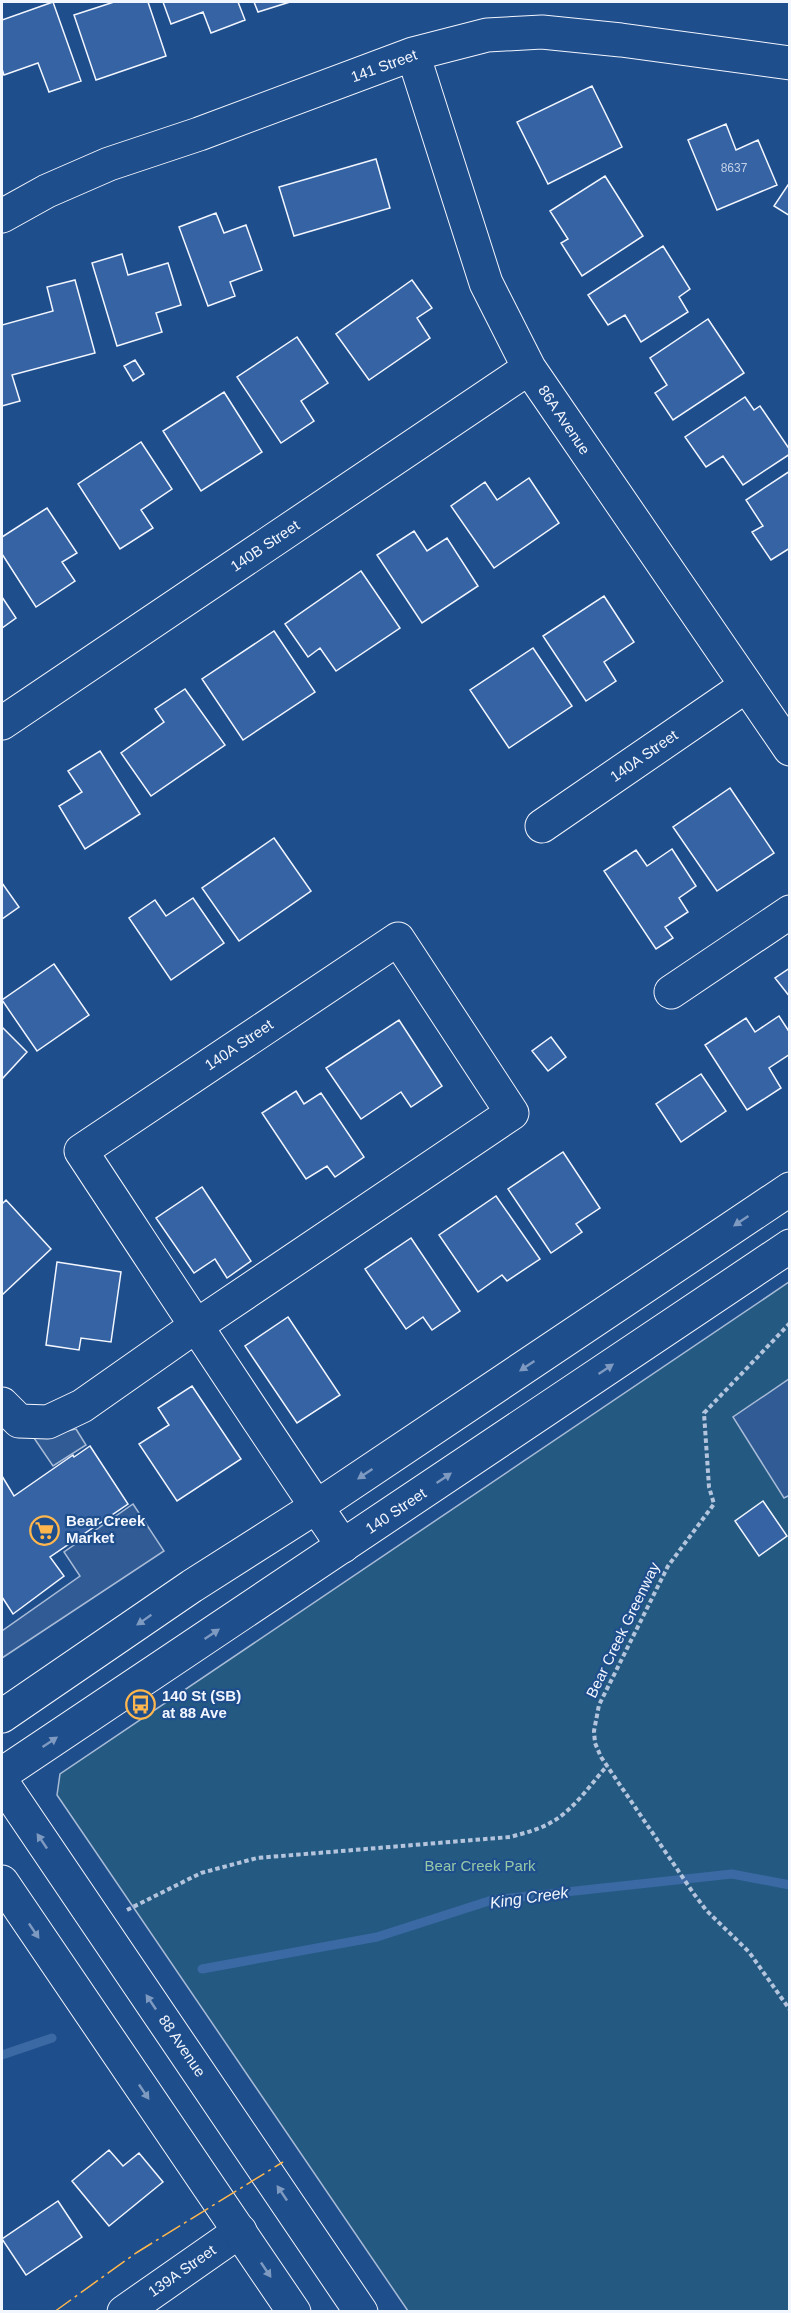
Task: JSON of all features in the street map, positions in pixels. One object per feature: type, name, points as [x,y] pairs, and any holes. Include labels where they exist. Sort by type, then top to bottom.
[{"type":"street","name":"141 Street","points":[[2,216],[47,191],[109,164],[210,130],[413,54],[487,34],[542,32],[621,40],[789,63]]},
{"type":"street","name":"86A Avenue","points":[[413,54],[486,283],[529,368],[789,748]]},
{"type":"street","name":"140B Street","points":[[2,723],[529,368]]},
{"type":"street","name":"140A Street","points":[[542,826],[746,686]]},
{"type":"street","points":[[671,992],[789,912]]},
{"type":"street","name":"140A Street","points":[[398,939],[512,1113],[196,1326],[81,1151],[398,939]]},
{"type":"street","points":[[2,1716],[192,1586],[316,1507],[789,1189]]},
{"type":"street","name":"140 Street","points":[[2,1774],[789,1245]]},
{"type":"street","points":[[2,1404],[19,1420],[48,1422],[82,1406],[196,1326],[343,1546]]},
{"type":"street","name":"88 Avenue","points":[[2,1782],[361,2312]]},
{"type":"street","points":[[2,1882],[294,2312]]},
{"type":"street","name":"139A Street","points":[[124,2312],[240,2231]]},
{"type":"path","name":"Bear Creek Greenway","points":[[789,1323],[704,1413],[709,1487],[714,1504],[668,1566],[599,1705],[594,1731],[595,1743],[607,1766],[694,1894],[706,1910],[749,1952],[789,2010]]},
{"type":"path","points":[[121,1913],[201,1873],[257,1858],[510,1837],[534,1830],[552,1822],[568,1810],[607,1766]]},
{"type":"green space","name":"Bear Creek Park","points":[[789,1282],[789,2311],[408,2311],[57,1795],[60,1774]]},
{"type":"shaded area","points":[[789,1379],[790,1495],[784,1498],[733,1417]]},
{"type":"shaded area","points":[[76,1429],[86,1445],[53,1466],[34,1438]]},
{"type":"shaded area","points":[[133,1504],[164,1551],[2,1658],[2,1631],[80,1576],[64,1552]]},
{"type":"building","points":[[53,2],[81,81],[49,92],[38,63],[4,75],[2,20]]},
{"type":"building","points":[[114,2],[148,2],[166,56],[96,80],[74,15]]},
{"type":"building","points":[[163,2],[238,2],[245,20],[211,33],[203,12],[171,24]]},
{"type":"building","points":[[254,2],[290,2],[258,12]]},
{"type":"building","points":[[592,86],[622,147],[548,184],[517,122]]},
{"type":"building","points":[[726,124],[736,150],[758,140],[777,185],[717,210],[688,140]]},
{"type":"building","points":[[376,159],[390,208],[294,236],[279,187]]},
{"type":"building","points":[[605,176],[643,236],[582,276],[561,243],[568,239],[550,211]]},
{"type":"building","points":[[790,182],[790,216],[774,206]]},
{"type":"building","points":[[216,213],[224,233],[246,225],[262,270],[230,282],[235,296],[208,306],[179,227]]},
{"type":"building","points":[[663,246],[690,289],[679,297],[688,312],[641,342],[625,315],[608,325],[588,295]]},
{"type":"building","points":[[122,254],[128,275],[168,263],[181,305],[156,313],[162,332],[117,346],[92,263]]},
{"type":"building","points":[[75,280],[95,353],[12,375],[20,401],[2,406],[2,325],[53,311],[47,287]]},
{"type":"building","points":[[412,280],[432,308],[417,318],[430,338],[369,380],[336,334]]},
{"type":"building","points":[[708,319],[744,373],[673,420],[655,393],[667,385],[650,358]]},
{"type":"building","points":[[297,337],[328,383],[301,401],[314,421],[281,443],[237,377]]},
{"type":"building","points":[[135,360],[144,374],[133,381],[124,366]]},
{"type":"building","points":[[224,392],[262,452],[201,491],[163,431]]},
{"type":"building","points":[[745,397],[754,410],[760,406],[790,450],[790,454],[743,485],[723,456],[706,467],[685,437]]},
{"type":"building","points":[[141,442],[172,489],[141,510],[153,528],[120,549],[78,484]]},
{"type":"building","points":[[790,471],[790,548],[771,560],[752,532],[763,526],[746,500]]},
{"type":"building","points":[[529,478],[559,523],[494,568],[451,506],[485,482],[497,500]]},
{"type":"building","points":[[47,508],[77,553],[62,562],[75,581],[36,607],[2,554],[2,537]]},
{"type":"building","points":[[414,531],[427,551],[447,538],[478,586],[422,623],[377,555]]},
{"type":"building","points":[[361,571],[400,628],[336,671],[320,648],[308,657],[285,624]]},
{"type":"building","points":[[604,596],[634,642],[604,662],[616,681],[586,701],[543,636]]},
{"type":"building","points":[[2,597],[16,618],[2,628]]},
{"type":"building","points":[[274,631],[315,692],[243,740],[202,679]]},
{"type":"building","points":[[533,648],[572,706],[509,748],[470,690]]},
{"type":"building","points":[[185,689],[225,745],[151,796],[121,753],[164,722],[155,709]]},
{"type":"building","points":[[100,751],[140,814],[85,849],[59,806],[82,792],[68,771]]},
{"type":"building","points":[[730,788],[774,853],[717,891],[673,827]]},
{"type":"building","points":[[274,838],[311,891],[239,941],[202,888]]},
{"type":"building","points":[[672,849],[696,886],[679,898],[688,912],[665,927],[673,938],[656,949],[604,871],[636,850],[647,866]]},
{"type":"building","points":[[2,883],[19,907],[2,919]]},
{"type":"building","points":[[193,898],[224,943],[171,980],[129,918],[155,900],[166,916]]},
{"type":"building","points":[[54,964],[89,1015],[37,1051],[2,1000]]},
{"type":"building","points":[[790,968],[790,997],[775,978]]},
{"type":"building","points":[[779,1016],[790,1033],[790,1054],[769,1068],[781,1088],[747,1110],[705,1045],[746,1018],[755,1032]]},
{"type":"building","points":[[399,1020],[442,1086],[411,1107],[401,1092],[361,1119],[326,1068]]},
{"type":"building","points":[[2,1027],[27,1052],[2,1079]]},
{"type":"building","points":[[551,1037],[566,1057],[548,1071],[532,1051]]},
{"type":"building","points":[[701,1074],[726,1111],[681,1142],[656,1104]]},
{"type":"building","points":[[296,1091],[304,1104],[321,1093],[364,1157],[335,1177],[327,1166],[306,1179],[262,1113]]},
{"type":"building","points":[[563,1152],[600,1208],[576,1224],[582,1232],[551,1253],[508,1189]]},
{"type":"building","points":[[202,1187],[251,1261],[227,1278],[215,1259],[194,1273],[156,1218]]},
{"type":"building","points":[[496,1196],[540,1259],[507,1281],[502,1275],[478,1292],[439,1235]]},
{"type":"building","points":[[6,1200],[51,1249],[2,1295],[2,1204]]},
{"type":"building","points":[[411,1238],[460,1311],[432,1330],[423,1317],[406,1329],[365,1269]]},
{"type":"building","points":[[57,1262],[121,1272],[111,1342],[81,1338],[79,1350],[46,1345]]},
{"type":"building","points":[[288,1317],[340,1395],[297,1423],[245,1346]]},
{"type":"building","points":[[192,1386],[241,1459],[177,1501],[139,1444],[169,1425],[158,1408]]},
{"type":"building","name":"Bear Creek Market","points":[[90,1446],[128,1504],[50,1557],[64,1576],[13,1614],[2,1597],[2,1476],[14,1496],[73,1455],[74,1457]]},
{"type":"building","points":[[763,1501],[787,1536],[759,1556],[735,1521]]},
{"type":"building","points":[[109,2150],[123,2166],[139,2153],[163,2182],[109,2226],[72,2181]]},
{"type":"building","points":[[58,2201],[82,2237],[26,2275],[2,2239]]},
{"type":"waterway","name":"King Creek","points":[[202,1969],[377,1937],[492,1900],[732,1874],[790,1885]]},
{"type":"waterway","name":"King Creek","points":[[2,2055],[52,2038]]},
{"type":"power","points":[[54,2312],[136,2253],[283,2162]]},
{"type":"place","name":"Bear Creek Market","points":[[45,1530]]},
{"type":"place","name":"140 St (SB) at 88 Ave","points":[[141,1705]]}]
